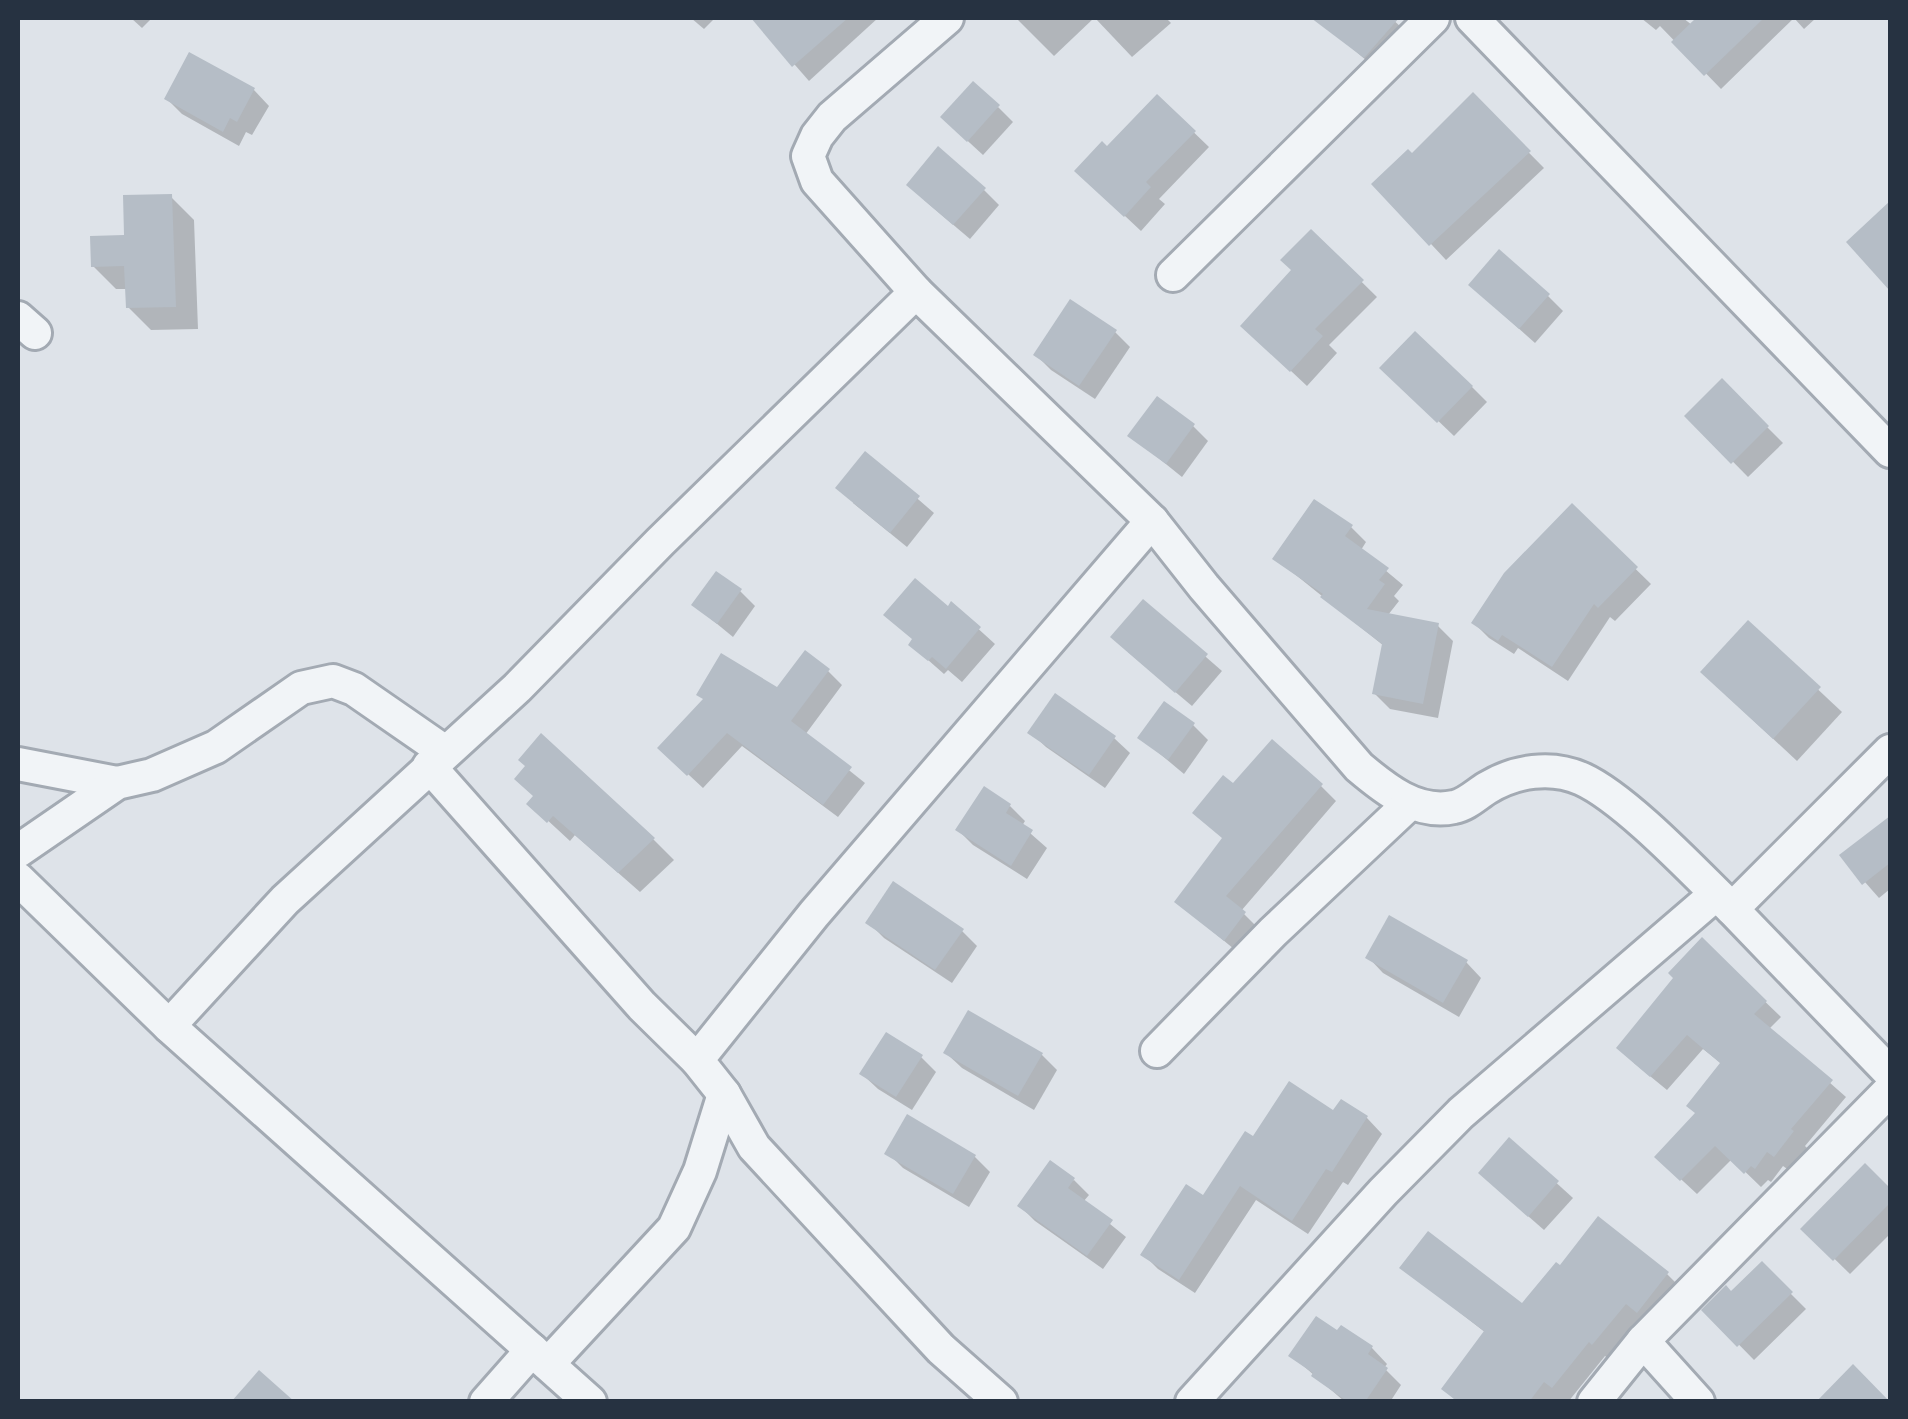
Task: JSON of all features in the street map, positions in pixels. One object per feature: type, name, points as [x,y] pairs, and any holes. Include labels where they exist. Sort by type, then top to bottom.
[{"type":"street","points":[[946,18],[832,117],[808,156],[818,181],[916,292],[1152,520],[1204,587],[1359,766],[1382,786],[1410,803],[1435,808],[1458,807],[1510,774],[1543,771],[1580,778],[1618,802],[1724,901],[1890,1073]]},
{"type":"street","points":[[1173,275],[1433,18]]},
{"type":"street","points":[[1472,18],[1890,451]]},
{"type":"street","points":[[169,1026],[285,900],[516,688],[916,292]]},
{"type":"street","points":[[698,1060],[814,914],[1152,520]]},
{"type":"street","points":[[18,850],[118,784],[152,775],[216,747],[300,688],[333,681],[354,689],[437,759],[642,1006],[698,1060],[724,1094],[754,1147],[941,1349],[1001,1402]]},
{"type":"street","points":[[1192,1402],[1383,1192],[1461,1114],[1724,901],[1890,751]]},
{"type":"street","points":[[18,764],[118,784]]},
{"type":"street","points":[[1157,1051],[1272,932],[1410,803]]},
{"type":"street","points":[[18,878],[169,1026],[590,1402]]},
{"type":"street","points":[[1594,1402],[1643,1342],[1890,1090]]},
{"type":"street","points":[[486,1402],[540,1357],[674,1228],[700,1171],[724,1094]]},
{"type":"street","points":[[1643,1342],[1698,1402]]},
{"type":"building","points":[[751,18],[848,18],[792,67]]},
{"type":"building","points":[[1311,18],[1399,18],[1364,58]]},
{"type":"building","points":[[1696,18],[1764,18],[1704,76],[1671,42]]},
{"type":"building","points":[[189,52],[255,88],[237,122],[230,118],[223,132],[164,99]]},
{"type":"building","points":[[973,81],[1000,105],[967,142],[940,117]]},
{"type":"building","points":[[1473,92],[1531,151],[1429,246],[1371,184],[1408,149],[1412,153]]},
{"type":"building","points":[[1157,94],[1196,131],[1146,182],[1151,187],[1124,217],[1074,171],[1102,141],[1107,146]]},
{"type":"building","points":[[938,146],[986,188],[953,225],[906,185]]},
{"type":"building","points":[[172,194],[176,307],[126,308],[124,266],[91,267],[90,236],[124,235],[123,195]]},
{"type":"building","points":[[1890,201],[1890,291],[1846,242]]},
{"type":"building","points":[[1311,229],[1364,280],[1315,329],[1323,336],[1290,372],[1240,326],[1291,270],[1280,260]]},
{"type":"building","points":[[1499,249],[1550,294],[1519,329],[1468,285]]},
{"type":"building","points":[[1070,299],[1117,330],[1079,386],[1033,355]]},
{"type":"building","points":[[1415,331],[1473,386],[1437,423],[1379,368]]},
{"type":"building","points":[[1722,378],[1769,426],[1731,464],[1684,416]]},
{"type":"building","points":[[1157,396],[1195,424],[1166,464],[1127,436]]},
{"type":"building","points":[[865,451],[920,496],[890,533],[835,488]]},
{"type":"building","points":[[1314,499],[1353,525],[1345,536],[1389,568],[1379,580],[1385,584],[1367,609],[1439,623],[1423,704],[1372,694],[1382,644],[1320,597],[1323,594],[1272,559]]},
{"type":"building","points":[[1572,503],[1638,567],[1598,608],[1594,604],[1552,667],[1502,635],[1498,641],[1471,623],[1504,573]]},
{"type":"building","points":[[716,571],[742,589],[717,624],[691,605]]},
{"type":"building","points":[[915,578],[981,627],[946,669],[908,645],[912,639],[883,615]]},
{"type":"building","points":[[1143,599],[1208,654],[1175,693],[1110,637]]},
{"type":"building","points":[[1748,620],[1821,687],[1773,739],[1700,672]]},
{"type":"building","points":[[805,650],[830,669],[791,721],[852,767],[823,805],[727,733],[687,776],[657,748],[703,699],[696,695],[721,653],[777,687]]},
{"type":"building","points":[[1055,693],[1116,736],[1089,775],[1027,733]]},
{"type":"building","points":[[1164,701],[1195,723],[1168,760],[1137,738]]},
{"type":"building","points":[[541,733],[655,838],[618,873],[553,816],[547,823],[526,804],[533,796],[514,779],[525,766],[518,760]]},
{"type":"building","points":[[1272,739],[1323,784],[1226,896],[1246,912],[1224,941],[1174,902],[1222,838],[1192,813],[1223,775],[1233,783]]},
{"type":"building","points":[[984,786],[1011,804],[1006,813],[1033,830],[1011,866],[955,830]]},
{"type":"building","points":[[1890,816],[1890,863],[1862,885],[1839,855]]},
{"type":"building","points":[[893,881],[964,929],[935,970],[865,923]]},
{"type":"building","points":[[1389,915],[1468,960],[1443,1003],[1365,958]]},
{"type":"building","points":[[1702,937],[1767,1001],[1754,1014],[1833,1080],[1791,1129],[1794,1131],[1774,1157],[1767,1152],[1755,1169],[1751,1166],[1744,1174],[1715,1146],[1680,1181],[1654,1157],[1695,1113],[1686,1106],[1720,1063],[1687,1035],[1650,1077],[1616,1048],[1673,978],[1668,973]]},
{"type":"building","points":[[968,1010],[1043,1053],[1018,1096],[943,1053]]},
{"type":"building","points":[[886,1032],[923,1055],[896,1097],[859,1074]]},
{"type":"building","points":[[1289,1081],[1333,1110],[1341,1099],[1368,1116],[1332,1172],[1326,1169],[1292,1221],[1240,1186],[1179,1280],[1140,1255],[1186,1184],[1203,1195],[1245,1131],[1253,1136]]},
{"type":"building","points":[[907,1114],[976,1155],[953,1194],[884,1154]]},
{"type":"building","points":[[1509,1137],[1559,1181],[1528,1217],[1478,1173]]},
{"type":"building","points":[[1050,1160],[1075,1178],[1068,1188],[1113,1220],[1087,1256],[1017,1206]]},
{"type":"building","points":[[1865,1163],[1890,1188],[1890,1203],[1833,1261],[1800,1229]]},
{"type":"building","points":[[1598,1216],[1669,1272],[1637,1313],[1626,1304],[1552,1388],[1544,1382],[1529,1402],[1458,1402],[1441,1389],[1484,1331],[1399,1268],[1428,1231],[1522,1303],[1556,1262],[1560,1265]]},
{"type":"building","points":[[1762,1261],[1793,1292],[1737,1347],[1701,1310],[1726,1285],[1731,1291]]},
{"type":"building","points":[[1316,1316],[1337,1330],[1341,1325],[1373,1346],[1368,1354],[1388,1368],[1365,1402],[1348,1402],[1288,1356]]},
{"type":"building","points":[[1853,1364],[1890,1402],[1816,1402]]},
{"type":"building","points":[[259,1370],[295,1402],[231,1402]]}]
